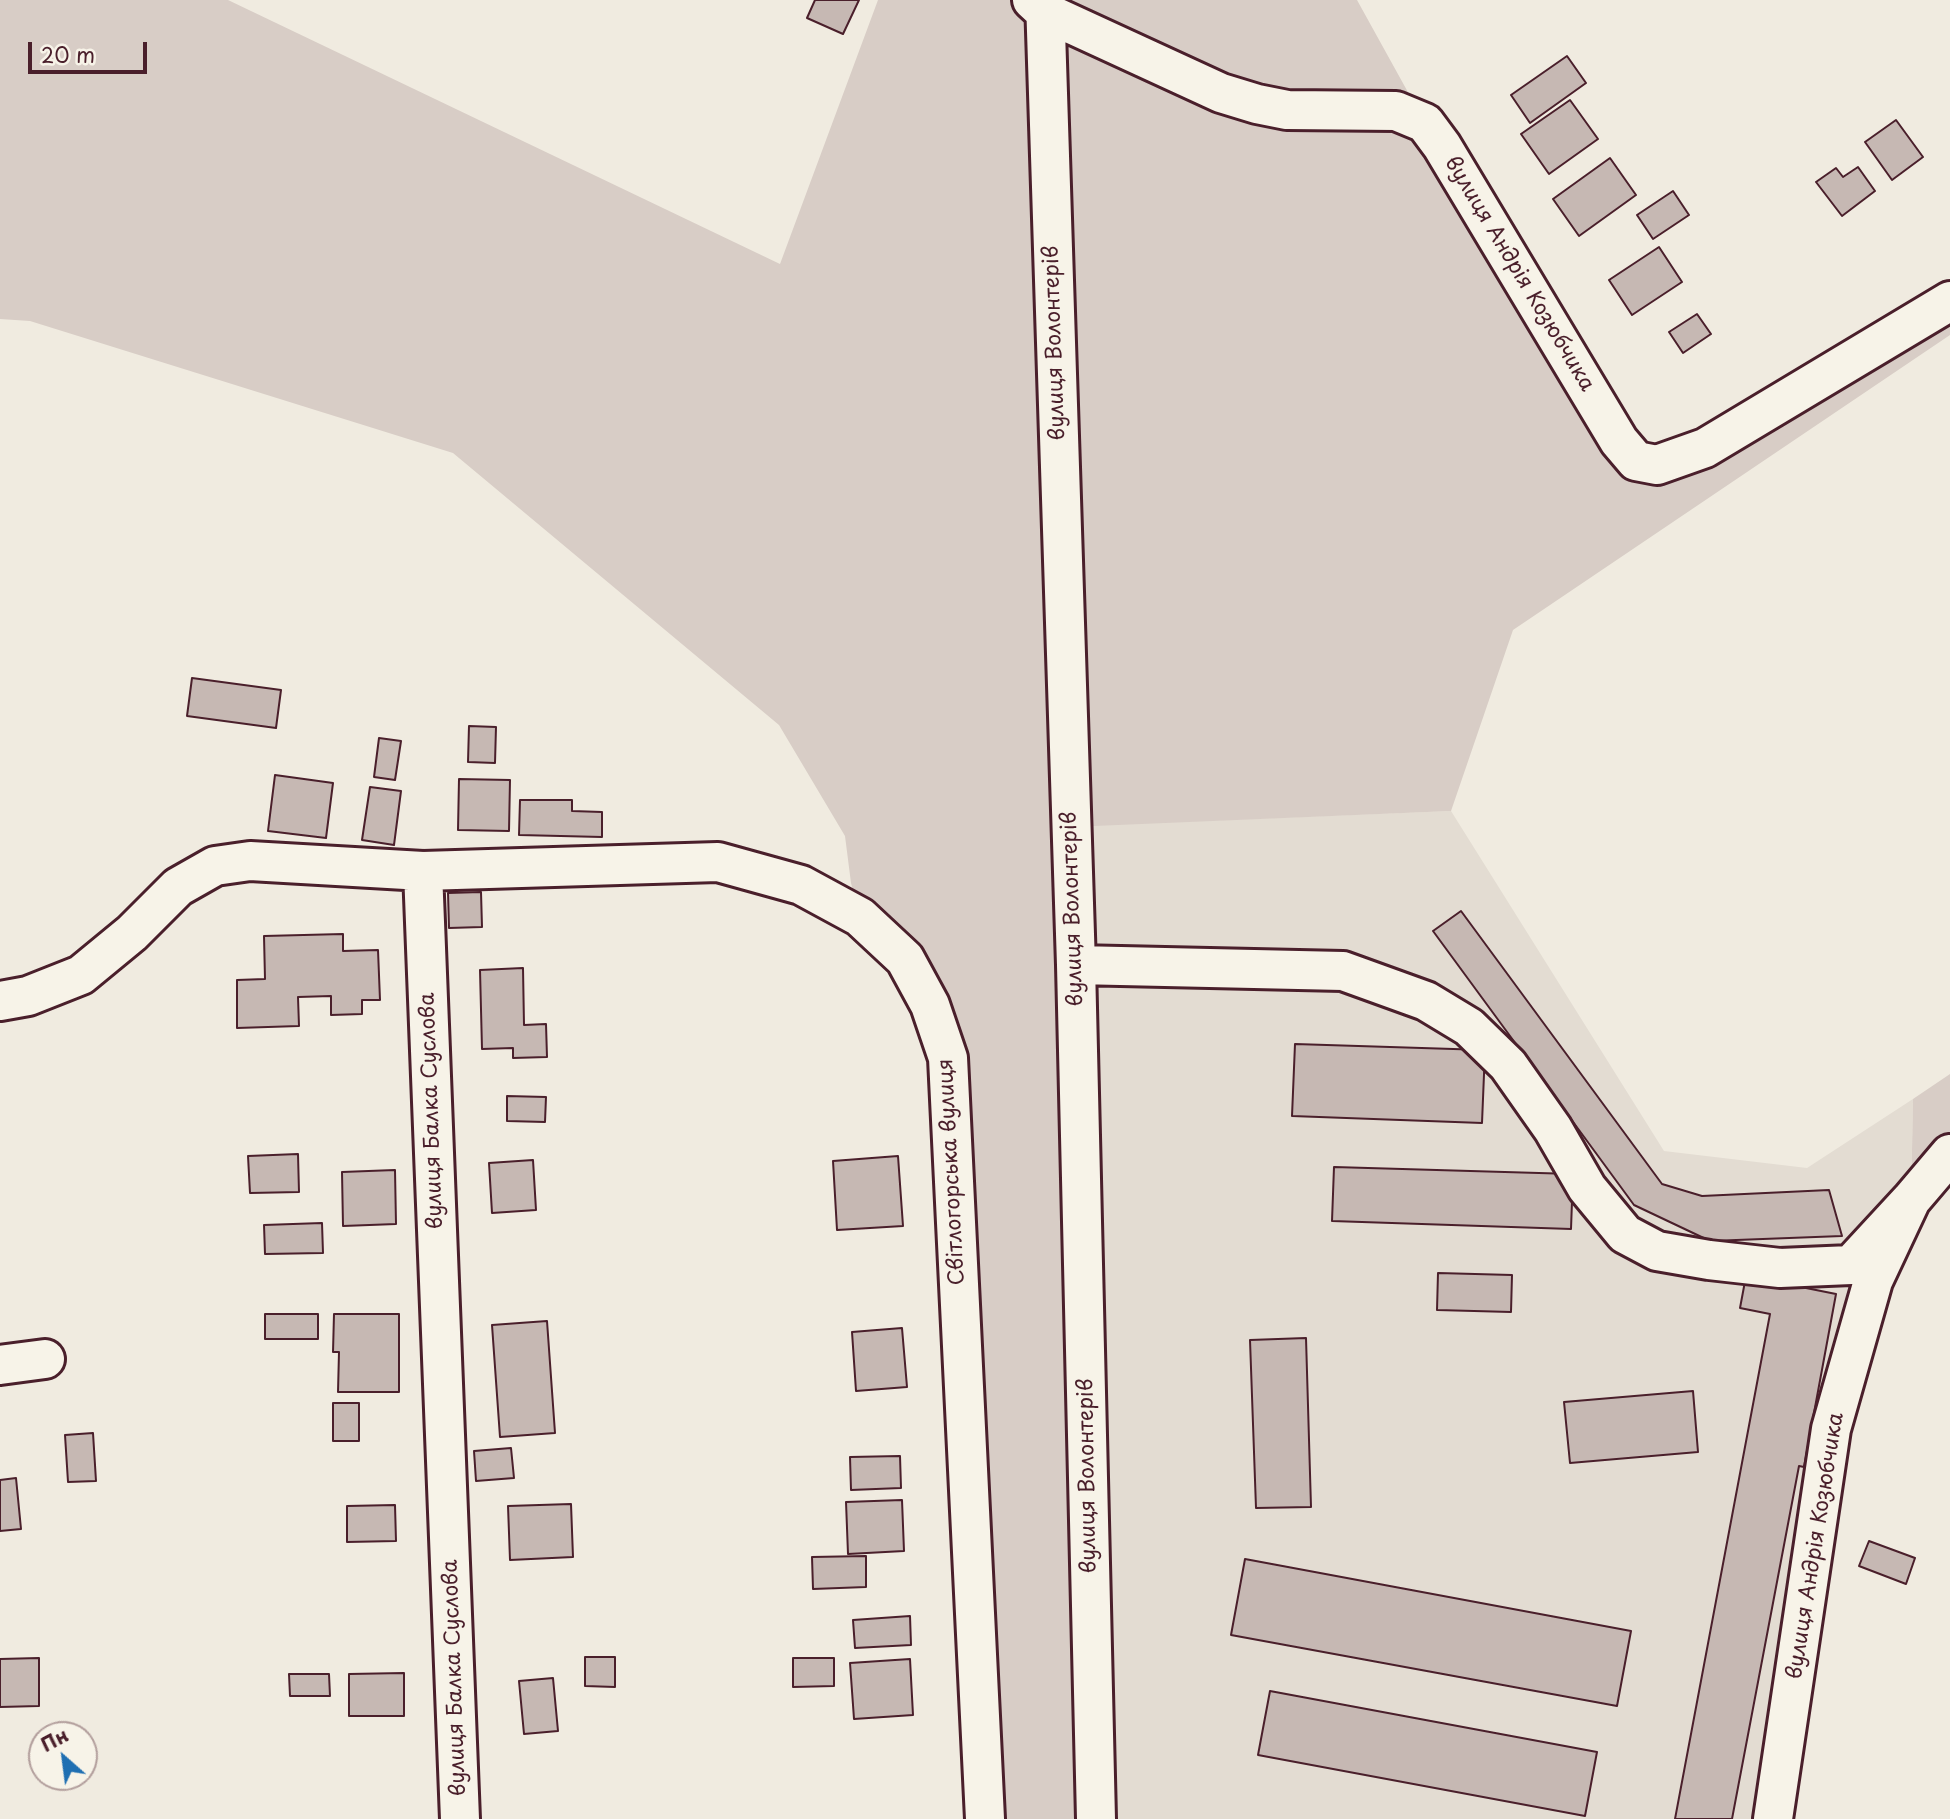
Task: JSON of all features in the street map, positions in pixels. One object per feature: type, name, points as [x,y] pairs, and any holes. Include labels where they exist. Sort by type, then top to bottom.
[{"type":"street","name":"вулиця Андрія Козюбчика","points":[[1040,4],[1222,93],[1257,104],[1287,110],[1396,111],[1425,123],[1442,146],[1619,441],[1636,461],[1657,465],[1705,448],[1950,301]]},
{"type":"street","name":"вулиця Волонтерів","points":[[1040,4],[1076,965],[1096,1819]]},
{"type":"street","points":[[0,1000],[28,996],[81,975],[132,933],[178,887],[215,866],[250,861],[422,871]]},
{"type":"street","name":"Світлогорська вулиця","points":[[422,871],[718,862],[800,885],[860,917],[905,959],[930,1005],[948,1058],[985,1819]]},
{"type":"street","name":"вулиця Балка Суслова","points":[[422,871],[460,1819]]},
{"type":"street","name":"вулиця Андрія Козюбчика","points":[[1076,965],[1343,971],[1426,1001],[1469,1027],[1508,1065],[1553,1129],[1587,1188],[1625,1234],[1657,1251],[1780,1268],[1851,1265],[1950,1154]]},
{"type":"street","name":"вулиця Андрія Козюбчика","points":[[1773,1819],[1830,1429],[1873,1281],[1911,1200]]},
{"type":"street","points":[[0,1365],[45,1359]]},
{"type":"shaded area","points":[[0,0],[228,0],[780,264],[878,0],[1357,0],[1425,123],[1656,465],[1950,301],[1950,335],[1513,630],[1451,811],[1070,827],[1096,1819],[985,1819],[948,1058],[860,917],[851,883],[845,836],[779,725],[453,453],[30,321],[0,319]]},
{"type":"shaded area","points":[[1451,811],[1664,1151],[1807,1168],[1913,1099],[1911,1200],[1873,1281],[1773,1819],[1096,1819],[1070,826]]},
{"type":"shaded area","points":[[1950,1074],[1950,1154],[1911,1200],[1913,1099]]},
{"type":"building","points":[[815,0],[859,0],[843,34],[807,18]]},
{"type":"building","points":[[1567,56],[1586,83],[1530,123],[1511,95]]},
{"type":"building","points":[[1570,100],[1598,139],[1549,174],[1521,134]]},
{"type":"building","points":[[1896,120],[1923,157],[1892,180],[1865,142]]},
{"type":"building","points":[[1610,158],[1636,195],[1579,236],[1553,199]]},
{"type":"building","points":[[1858,167],[1875,191],[1842,216],[1816,182],[1836,168],[1843,177]]},
{"type":"building","points":[[1673,191],[1689,215],[1653,239],[1637,215]]},
{"type":"building","points":[[1659,247],[1682,282],[1632,315],[1609,280]]},
{"type":"building","points":[[1697,314],[1711,334],[1683,353],[1669,332]]},
{"type":"building","points":[[192,678],[281,690],[276,728],[187,716]]},
{"type":"building","points":[[469,726],[496,727],[495,763],[468,762]]},
{"type":"building","points":[[379,738],[401,741],[395,780],[374,777]]},
{"type":"building","points":[[275,775],[333,783],[326,838],[268,831]]},
{"type":"building","points":[[459,779],[510,780],[509,831],[458,830]]},
{"type":"building","points":[[370,787],[401,791],[394,845],[362,840]]},
{"type":"building","points":[[520,800],[572,800],[572,811],[602,812],[602,837],[519,835]]},
{"type":"building","points":[[481,892],[482,927],[449,928],[448,893]]},
{"type":"building","points":[[1461,911],[1662,1184],[1702,1196],[1829,1190],[1842,1236],[1710,1241],[1634,1205],[1433,931]]},
{"type":"building","points":[[343,934],[343,951],[378,950],[380,1000],[362,1000],[362,1014],[331,1015],[331,996],[298,997],[299,1026],[237,1028],[237,980],[265,979],[264,936]]},
{"type":"building","points":[[523,968],[524,1025],[546,1024],[547,1057],[513,1058],[513,1048],[482,1049],[480,970]]},
{"type":"building","points":[[1295,1044],[1485,1050],[1482,1123],[1292,1116]]},
{"type":"building","points":[[507,1096],[546,1097],[545,1122],[507,1121]]},
{"type":"building","points":[[298,1154],[299,1192],[250,1193],[248,1156]]},
{"type":"building","points":[[898,1156],[903,1226],[837,1230],[833,1161]]},
{"type":"building","points":[[533,1160],[536,1210],[492,1213],[489,1163]]},
{"type":"building","points":[[1334,1167],[1573,1174],[1571,1229],[1332,1221]]},
{"type":"building","points":[[395,1170],[396,1224],[343,1226],[342,1172]]},
{"type":"building","points":[[322,1223],[323,1253],[265,1254],[264,1225]]},
{"type":"building","points":[[1438,1273],[1512,1275],[1511,1312],[1437,1310]]},
{"type":"building","points":[[1746,1276],[1836,1294],[1804,1467],[1799,1466],[1732,1819],[1675,1819],[1770,1314],[1740,1308]]},
{"type":"building","points":[[265,1314],[318,1314],[318,1339],[265,1339]]},
{"type":"building","points":[[334,1314],[399,1314],[399,1392],[338,1392],[339,1352],[333,1352]]},
{"type":"building","points":[[547,1321],[555,1433],[500,1437],[492,1325]]},
{"type":"building","points":[[902,1328],[907,1387],[856,1391],[852,1332]]},
{"type":"building","points":[[1306,1338],[1311,1507],[1256,1508],[1250,1340]]},
{"type":"building","points":[[1693,1391],[1698,1452],[1570,1463],[1564,1402]]},
{"type":"building","points":[[333,1403],[359,1403],[359,1441],[333,1441]]},
{"type":"building","points":[[93,1433],[96,1481],[68,1482],[65,1435]]},
{"type":"building","points":[[511,1448],[514,1478],[476,1481],[474,1451]]},
{"type":"building","points":[[900,1456],[901,1488],[851,1490],[850,1457]]},
{"type":"building","points":[[16,1478],[21,1529],[0,1531],[0,1480]]},
{"type":"building","points":[[902,1500],[904,1551],[848,1554],[846,1502]]},
{"type":"building","points":[[571,1504],[573,1557],[510,1560],[508,1506]]},
{"type":"building","points":[[395,1505],[396,1541],[347,1542],[347,1506]]},
{"type":"building","points":[[1869,1541],[1915,1558],[1906,1584],[1859,1566]]},
{"type":"building","points":[[866,1556],[866,1587],[813,1589],[812,1557]]},
{"type":"building","points":[[1245,1559],[1631,1631],[1617,1706],[1231,1635]]},
{"type":"building","points":[[910,1616],[911,1645],[855,1648],[853,1620]]},
{"type":"building","points":[[585,1657],[615,1657],[615,1687],[585,1686]]},
{"type":"building","points":[[39,1658],[39,1706],[0,1707],[0,1659]]},
{"type":"building","points":[[793,1658],[834,1658],[834,1686],[793,1687]]},
{"type":"building","points":[[910,1659],[913,1715],[854,1719],[850,1663]]},
{"type":"building","points":[[404,1673],[404,1716],[349,1716],[349,1674]]},
{"type":"building","points":[[289,1674],[329,1674],[330,1696],[290,1696]]},
{"type":"building","points":[[553,1678],[558,1731],[524,1734],[519,1681]]},
{"type":"building","points":[[1270,1691],[1597,1752],[1585,1816],[1258,1755]]}]
